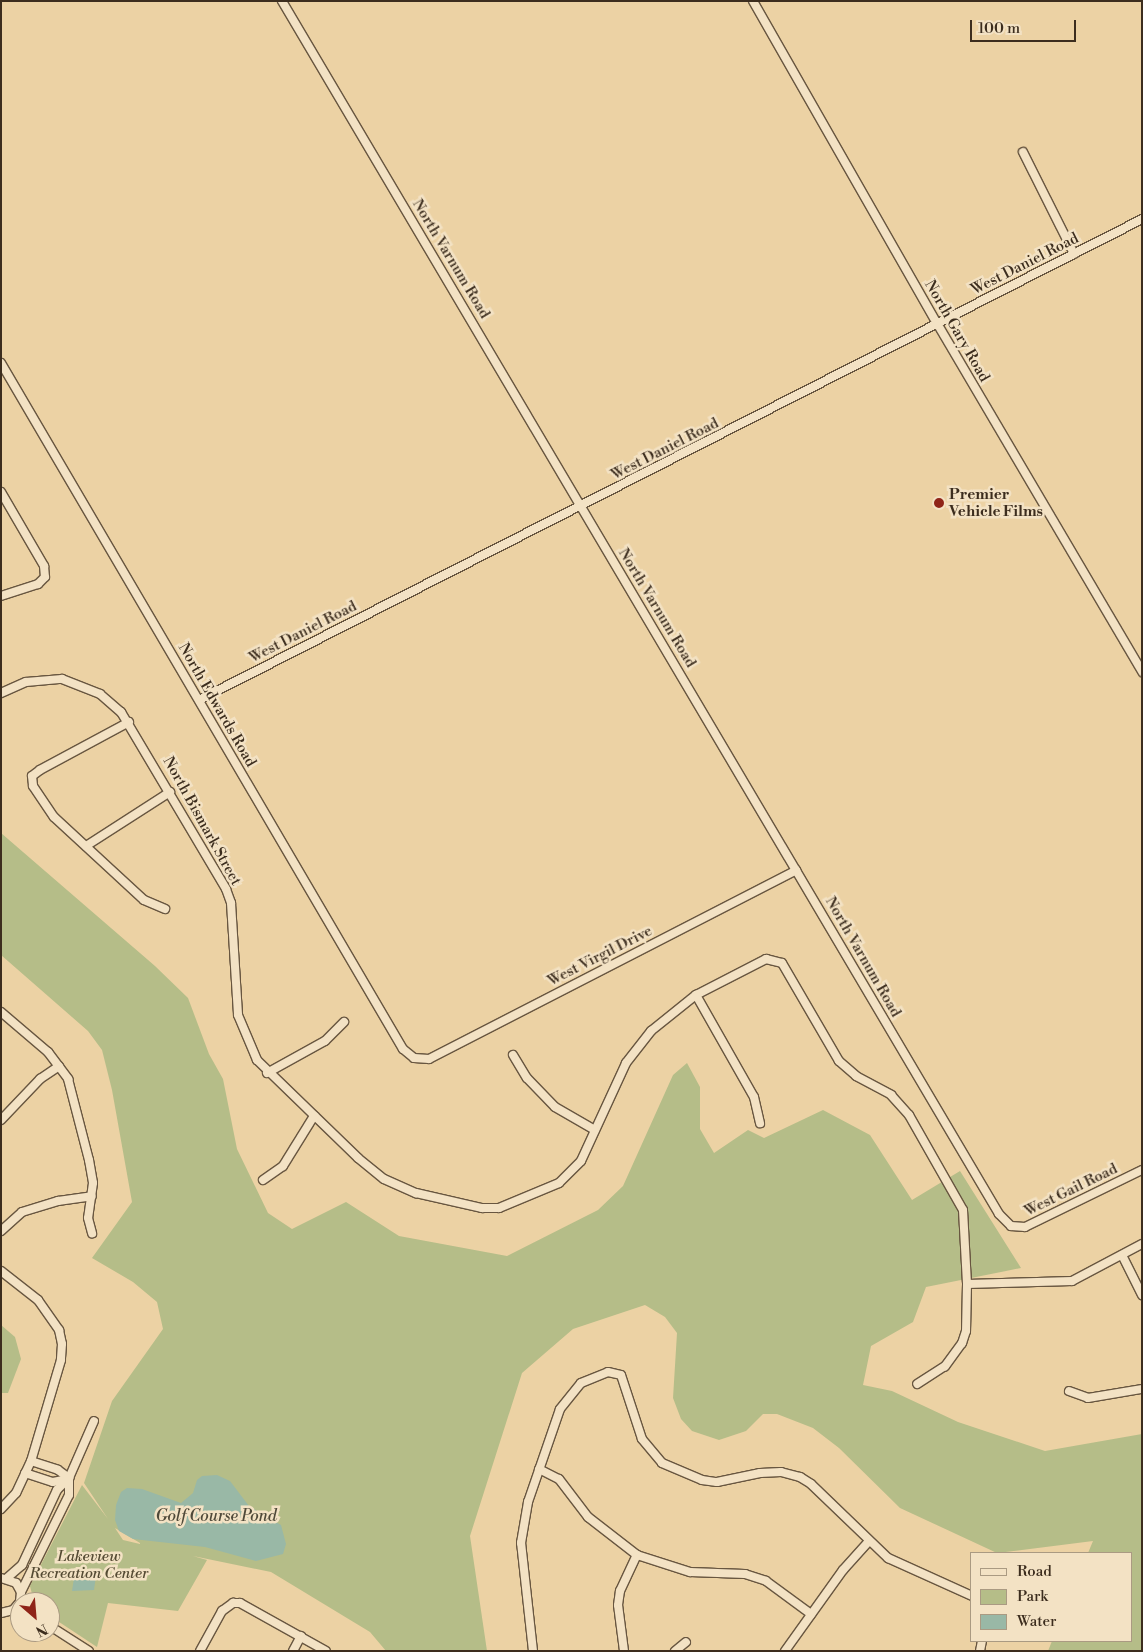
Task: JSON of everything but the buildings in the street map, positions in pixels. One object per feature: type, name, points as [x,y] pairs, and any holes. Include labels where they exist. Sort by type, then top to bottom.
[{"type":"street","name":"North Varnum Road","points":[[282,1],[989,1200],[1011,1226]]},
{"type":"street","name":"North Gary Road","points":[[753,1],[938,325],[1142,672]]},
{"type":"street","points":[[1023,152],[1074,254]]},
{"type":"street","name":"West Daniel Road","points":[[199,700],[938,325],[1142,219]]},
{"type":"street","name":"North Edwards Road","points":[[1,362],[403,1049],[414,1058]]},
{"type":"street","points":[[1,492],[44,566],[45,577],[38,584],[1,596]]},
{"type":"street","points":[[1,510],[10,507]]},
{"type":"street","name":"North Bismark Street","points":[[1,694],[26,682],[62,679],[100,694],[129,722],[226,889],[231,903],[238,1015],[250,1048],[267,1074],[358,1158],[384,1179],[408,1191],[482,1208],[499,1208],[569,1176],[581,1161],[626,1063],[639,1044],[669,1014],[696,996],[766,959],[776,959],[782,963],[839,1061],[891,1095],[910,1115],[963,1210],[967,1284]]},
{"type":"street","points":[[129,722],[32,776],[33,786],[50,812],[86,846],[144,900],[165,909]]},
{"type":"street","points":[[86,846],[170,792]]},
{"type":"street","name":"West Virgil Drive","points":[[414,1058],[429,1059],[796,870]]},
{"type":"street","points":[[696,996],[754,1097],[760,1123]]},
{"type":"street","points":[[1,1012],[48,1052],[68,1079],[90,1160],[92,1196],[88,1218],[92,1233]]},
{"type":"street","points":[[267,1074],[325,1041],[344,1022]]},
{"type":"street","points":[[513,1055],[527,1078],[555,1107],[595,1130]]},
{"type":"street","points":[[1,1120],[40,1079],[59,1066]]},
{"type":"street","points":[[263,1180],[282,1166],[314,1116]]},
{"type":"street","name":"West Gail Road","points":[[1011,1226],[1025,1228],[1044,1221],[1142,1170]]},
{"type":"street","points":[[1,1231],[11,1220],[38,1206],[92,1196]]},
{"type":"street","points":[[917,1384],[945,1366],[962,1342],[968,1320],[967,1284],[1072,1281],[1142,1244]]},
{"type":"street","points":[[1122,1255],[1142,1295]]},
{"type":"street","points":[[1,1270],[38,1300],[59,1330],[62,1344],[61,1360],[30,1461],[16,1493],[1,1509]]},
{"type":"street","points":[[533,1651],[521,1543],[528,1502],[560,1409],[568,1395],[595,1375],[608,1372],[621,1375],[642,1439],[662,1463],[702,1480],[717,1482],[760,1473],[782,1472],[800,1477],[811,1484],[888,1558],[970,1595]]},
{"type":"street","points":[[1069,1391],[1088,1398],[1142,1389]]},
{"type":"street","points":[[19,1592],[16,1584],[4,1578],[22,1565],[57,1490],[69,1478],[94,1421]]},
{"type":"street","points":[[30,1461],[58,1470],[69,1478]]},
{"type":"street","points":[[539,1469],[558,1479],[588,1516],[637,1555],[690,1572],[746,1574],[766,1581],[811,1614]]},
{"type":"street","points":[[25,1473],[53,1482],[69,1478]]},
{"type":"street","points":[[24,1592],[69,1495],[69,1478]]},
{"type":"street","points":[[785,1651],[811,1614],[869,1541]]},
{"type":"street","points":[[624,1651],[618,1619],[619,1598],[637,1555]]},
{"type":"street","points":[[200,1651],[222,1612],[233,1603],[246,1604],[326,1651]]},
{"type":"street","points":[[60,1632],[89,1651]]},
{"type":"street","points":[[293,1651],[301,1636]]},
{"type":"street","points":[[675,1651],[686,1642]]},
{"type":"green space","name":"Lakeview Recreation Center","points":[[1,833],[155,966],[188,998],[209,1054],[223,1079],[237,1149],[268,1213],[292,1229],[346,1202],[399,1236],[507,1256],[598,1210],[623,1186],[673,1075],[687,1063],[700,1087],[700,1129],[714,1153],[748,1130],[764,1138],[823,1110],[870,1135],[912,1200],[960,1171],[1021,1268],[926,1287],[913,1322],[871,1346],[863,1385],[892,1391],[958,1422],[1045,1451],[1142,1434],[1142,1651],[1048,1651],[1052,1642],[1133,1642],[1133,1552],[1088,1552],[1093,1541],[995,1552],[900,1508],[839,1448],[813,1428],[777,1414],[763,1414],[746,1431],[719,1440],[692,1431],[681,1419],[673,1398],[677,1333],[665,1317],[645,1305],[573,1329],[522,1373],[470,1536],[487,1651],[386,1651],[370,1632],[271,1572],[193,1556],[207,1560],[178,1611],[108,1603],[97,1647],[60,1623],[60,1592],[32,1592],[30,1586],[82,1485],[108,1519],[84,1483],[112,1401],[163,1329],[157,1302],[133,1282],[92,1258],[132,1202],[112,1090],[102,1050],[88,1031],[1,955]],"holes":[[[115,1528],[140,1544],[123,1540]]]},
{"type":"green space","points":[[1,1325],[15,1337],[21,1359],[8,1393],[1,1393]]},
{"type":"water","name":"Golf Course Pond","points":[[217,1475],[230,1481],[249,1506],[281,1525],[286,1544],[283,1554],[256,1561],[205,1547],[133,1539],[119,1531],[115,1520],[116,1505],[121,1492],[127,1488],[142,1489],[181,1503],[193,1493],[197,1480],[202,1476]]},
{"type":"water","points":[[86,1575],[96,1576],[94,1590],[72,1591],[74,1578],[85,1580]]},
{"type":"place","name":"Premier Vehicle Films","points":[[939,503]]}]
